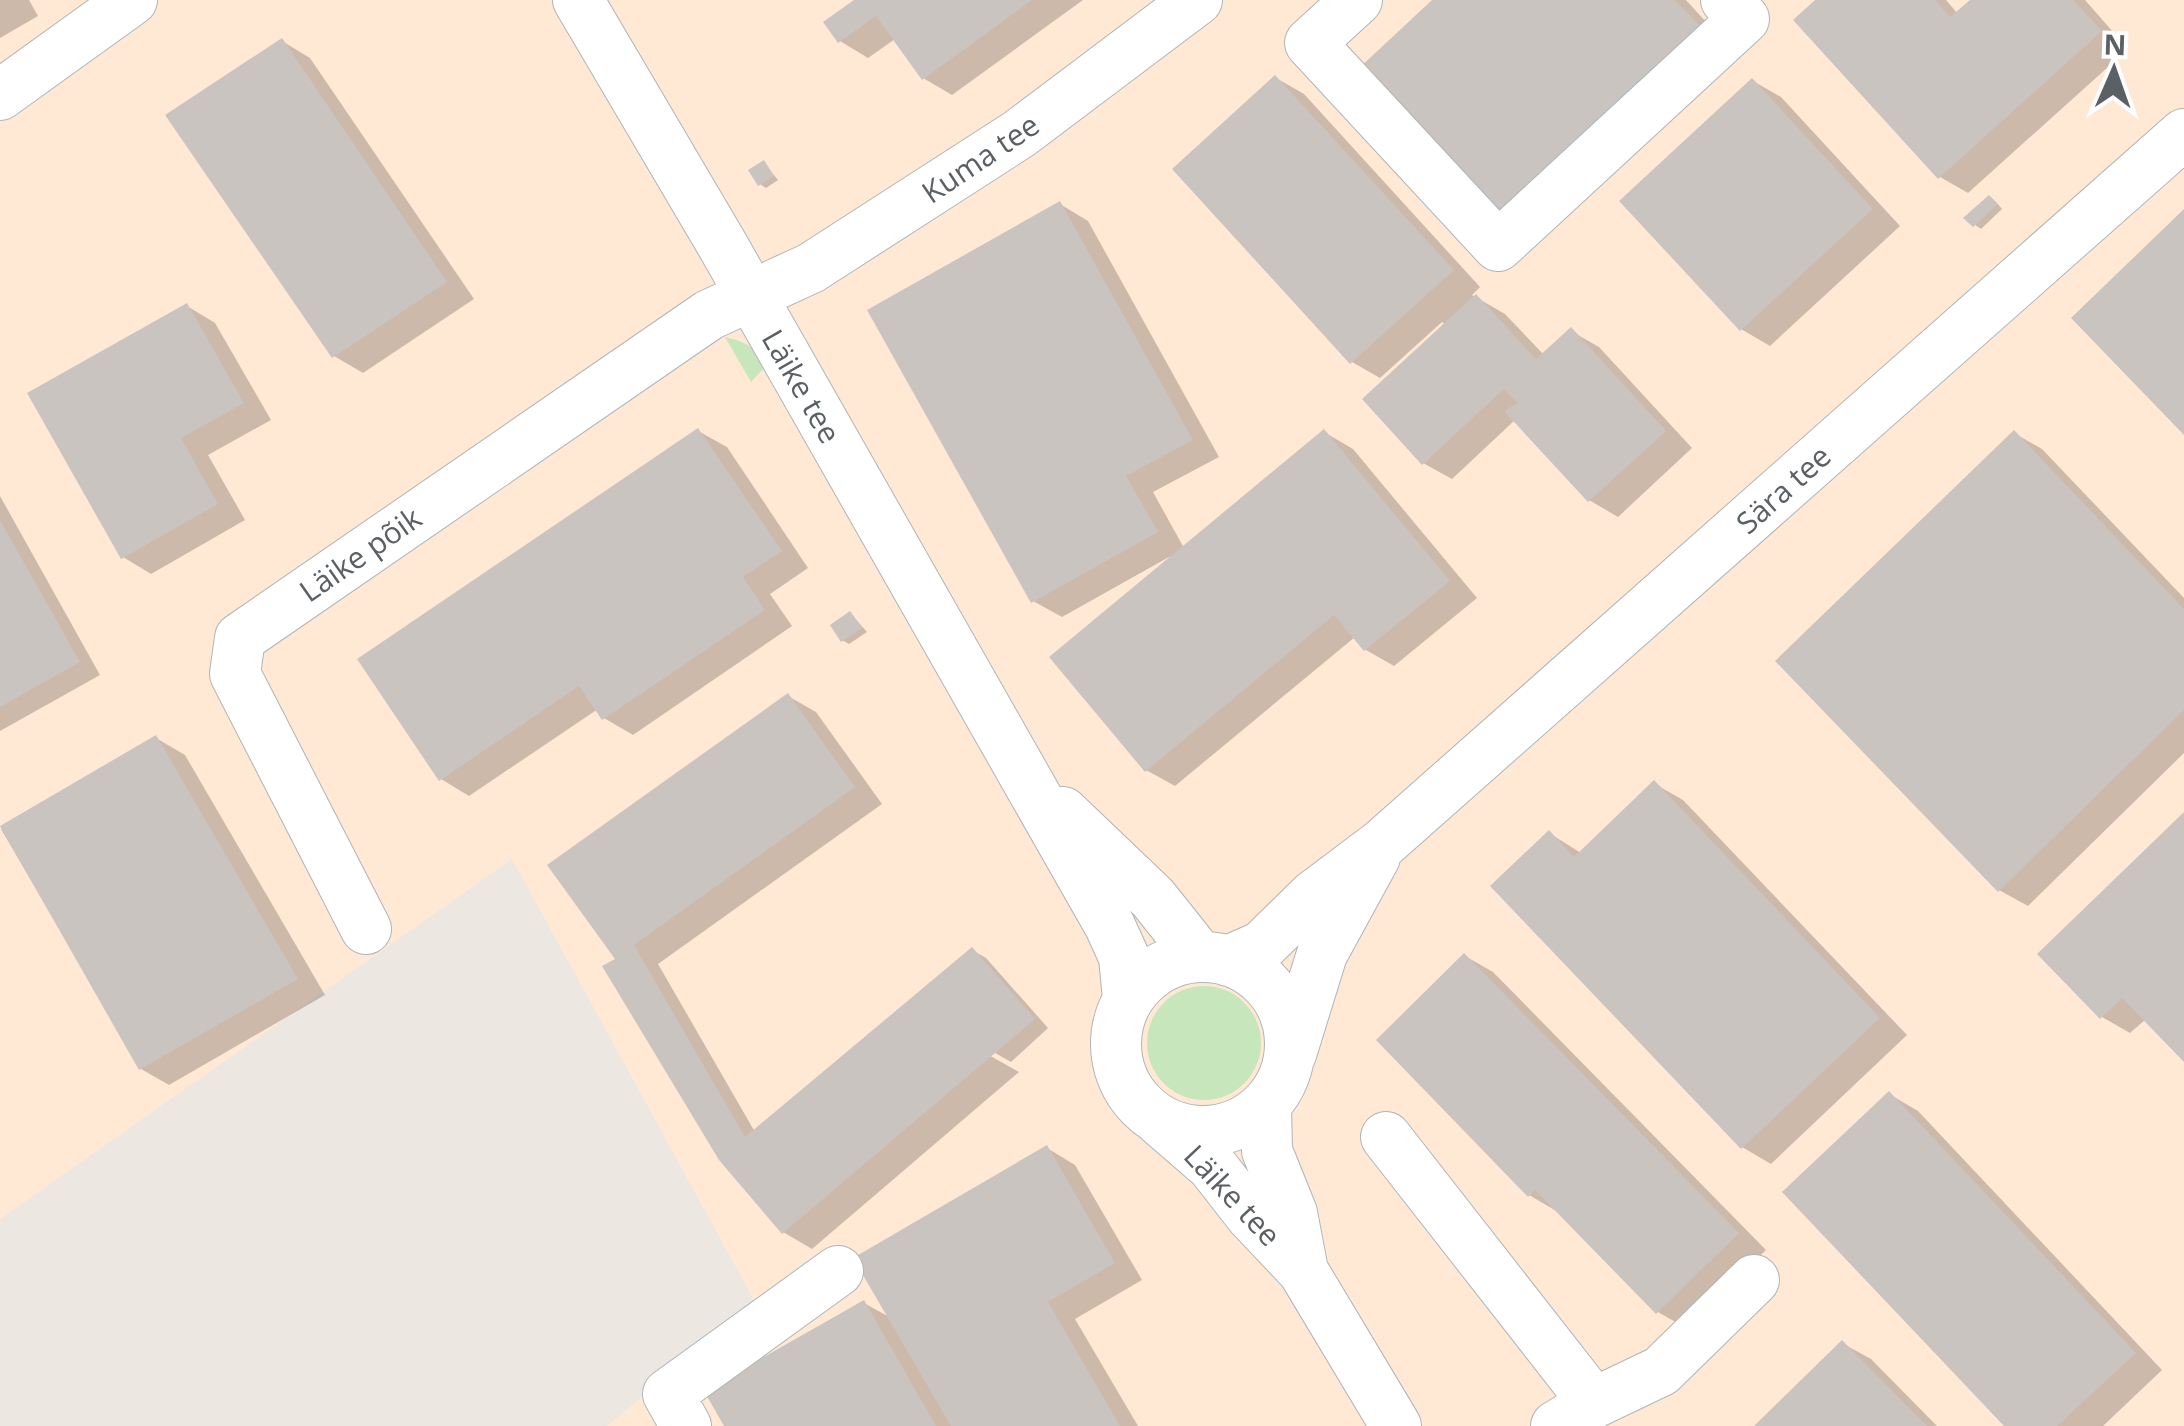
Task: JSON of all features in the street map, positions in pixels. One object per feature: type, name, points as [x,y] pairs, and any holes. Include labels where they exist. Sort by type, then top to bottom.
[{"type":"street","name":"Läike tee","points":[[578,0],[1110,926],[1124,957],[1128,998]]},
{"type":"street","name":"Kuma tee","points":[[752,297],[811,268],[1019,134],[1197,0]]},
{"type":"street","points":[[1357,0],[1310,43],[1498,246],[1744,19],[1726,0]]},
{"type":"street","points":[[4,83],[109,7]]},
{"type":"street","name":"Sära tee","points":[[1214,959],[1262,946],[1312,896],[1382,844],[2184,134]]},
{"type":"street","name":"Läike põik","points":[[366,929],[235,674],[240,638],[709,315],[752,297]]},
{"type":"street","name":"Läike tee","points":[[1024,774],[1214,959]]},
{"type":"street","name":"Sära tee","points":[[1277,1086],[1322,954],[1382,844]]},
{"type":"street","points":[[1214,959],[1252,972],[1279,1003],[1290,1041],[1277,1086],[1243,1122],[1216,1131],[1188,1130],[1160,1121],[1138,1104],[1122,1080],[1116,1052],[1118,1024],[1128,998],[1147,977],[1172,962],[1214,959]]},
{"type":"street","name":"Läike tee","points":[[1277,1086],[1267,1151],[1292,1213],[1304,1271]]},
{"type":"street","name":"Läike tee","points":[[1160,1121],[1212,1166],[1251,1216],[1304,1271],[1396,1426]]},
{"type":"street","points":[[1386,1137],[1575,1414],[1661,1370],[1754,1280]]},
{"type":"street","points":[[686,1426],[668,1394],[838,1271]]},
{"type":"shaded area","points":[[0,0],[2184,0],[2184,1426],[607,1426],[755,1302],[512,859],[0,1219]]},
{"type":"green space","points":[[725,337],[750,346],[762,360],[765,367],[751,382]]},
{"type":"green space","points":[[1204,986],[1236,995],[1252,1011],[1261,1043],[1252,1075],[1236,1091],[1204,1100],[1172,1091],[1156,1075],[1147,1043],[1156,1011],[1172,995]]},
{"type":"building","points":[[854,0],[1032,0],[922,80],[876,16],[838,43],[823,22]]},
{"type":"building","points":[[1432,0],[1675,0],[1702,28],[1495,219],[1357,70]]},
{"type":"building","points":[[1815,0],[1935,0],[1950,17],[1970,0],[2073,0],[2102,31],[1938,179],[1793,20]]},
{"type":"building","points":[[282,38],[447,282],[332,358],[165,115]]},
{"type":"building","points":[[1275,75],[1454,270],[1350,364],[1172,169]]},
{"type":"building","points":[[1752,78],[1873,209],[1740,331],[1619,201]]},
{"type":"building","points":[[764,160],[774,176],[758,186],[748,170]]},
{"type":"building","points":[[1989,195],[1998,204],[1973,227],[1963,218]]},
{"type":"building","points":[[1060,201],[1193,440],[1126,476],[1158,532],[1031,603],[867,310]]},
{"type":"building","points":[[2184,209],[2184,435],[2071,318]]},
{"type":"building","points":[[1476,294],[1536,359],[1571,327],[1666,431],[1588,502],[1504,411],[1518,403],[1504,389],[1422,465],[1362,399]]},
{"type":"building","points":[[187,303],[244,403],[181,438],[218,504],[121,559],[27,393]]},
{"type":"building","points":[[698,428],[782,551],[743,577],[765,610],[602,720],[579,686],[439,781],[357,659]]},
{"type":"building","points":[[1324,429],[1450,581],[1364,651],[1334,615],[1145,772],[1049,657]]},
{"type":"building","points":[[2014,430],[2184,609],[2184,710],[1998,892],[1775,661]]},
{"type":"building","points":[[0,520],[80,662],[0,707]]},
{"type":"building","points":[[850,611],[862,628],[841,642],[830,625]]},
{"type":"building","points":[[788,693],[855,787],[634,945],[745,1137],[972,947],[1035,1019],[782,1234],[719,1160],[602,966],[615,959],[547,865]]},
{"type":"building","points":[[156,735],[298,979],[139,1070],[0,826]]},
{"type":"building","points":[[1654,780],[1880,1018],[1741,1149],[1490,886],[1549,830],[1574,857]]},
{"type":"building","points":[[2184,812],[2184,1062],[2122,998],[2100,1019],[2037,954]]},
{"type":"building","points":[[1464,953],[1739,1233],[1656,1314],[1535,1190],[1528,1197],[1376,1040]]},
{"type":"building","points":[[1889,1091],[2136,1353],[2057,1426],[2004,1426],[1782,1192]]},
{"type":"building","points":[[1047,1145],[1115,1263],[1048,1302],[1120,1426],[951,1426],[853,1258]]},
{"type":"building","points":[[864,1300],[936,1426],[724,1426],[704,1391]]},
{"type":"building","points":[[1842,1340],[1927,1426],[1754,1426]]}]
